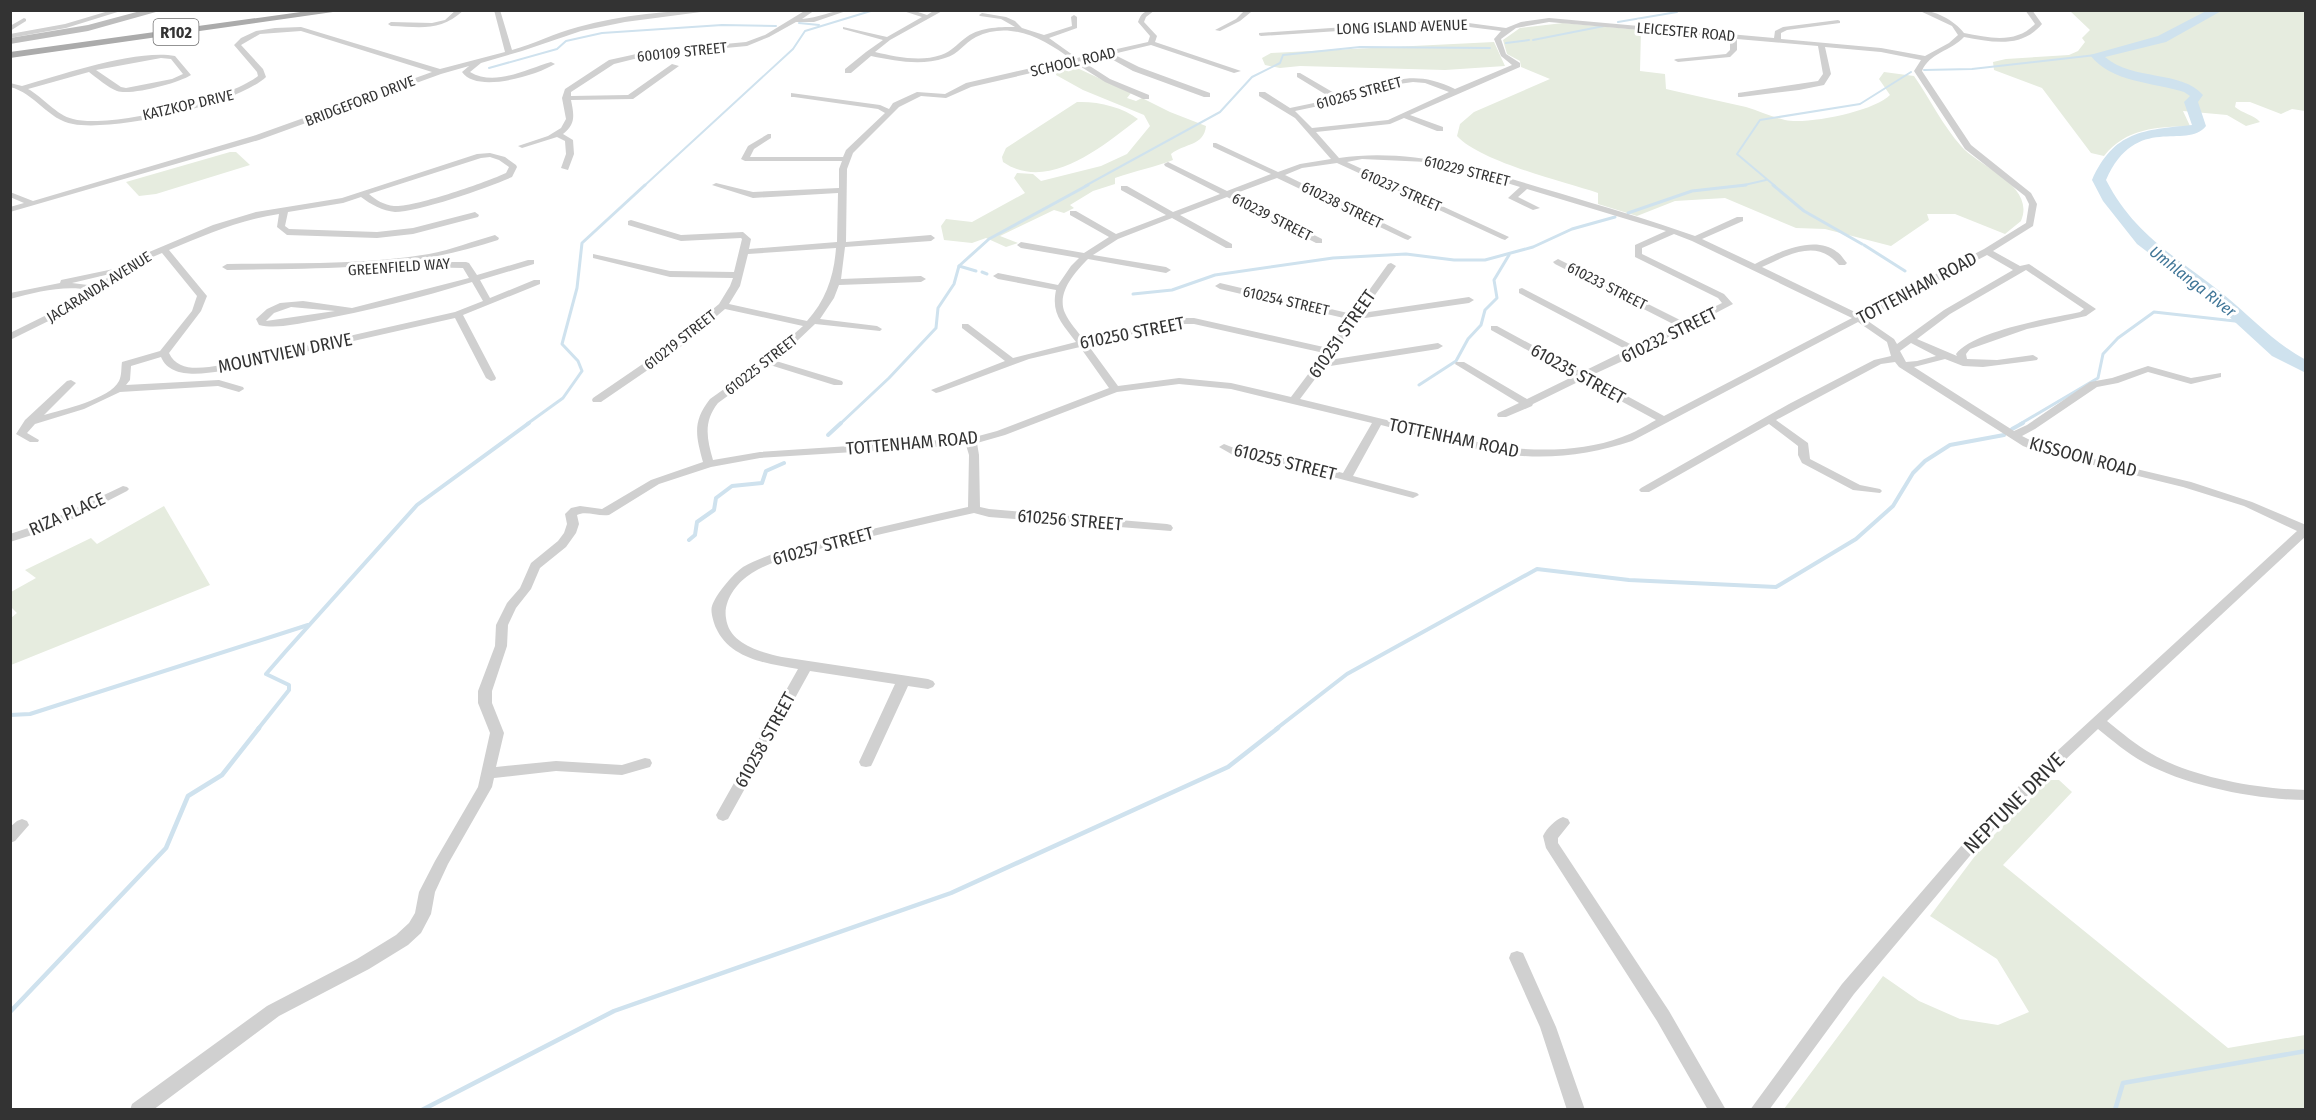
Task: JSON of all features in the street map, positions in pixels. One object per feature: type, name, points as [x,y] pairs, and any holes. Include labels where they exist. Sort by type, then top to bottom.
[{"type":"main road","points":[[10,41],[88,28],[158,10]]},
{"type":"main road","name":"R102","points":[[10,50],[305,10]]},
{"type":"main road","name":"R102","points":[[10,55],[342,10]]},
{"type":"street","points":[[10,36],[92,20],[121,10]]},
{"type":"street","points":[[391,24],[440,23],[461,10]]},
{"type":"street","points":[[497,10],[509,53]]},
{"type":"street","name":"BRIDGEFORD DRIVE","points":[[10,210],[292,126],[438,72],[509,53],[579,29],[651,14],[713,10]]},
{"type":"street","name":"600109 STREET","points":[[566,98],[568,91],[575,85],[612,62],[650,53],[747,44],[795,21],[812,10]]},
{"type":"street","points":[[795,21],[814,20],[846,10]]},
{"type":"street","points":[[903,10],[928,17]]},
{"type":"street","points":[[848,71],[888,39],[941,10]]},
{"type":"street","points":[[1152,10],[1143,16],[1141,22],[1154,36],[1154,41],[1151,43],[1237,71]]},
{"type":"street","points":[[1218,30],[1238,20],[1248,10],[1297,10]]},
{"type":"street","points":[[1564,20],[1566,10]]},
{"type":"street","points":[[1697,10],[1708,10]]},
{"type":"street","points":[[1921,10],[1954,25],[1962,35],[2007,41],[2023,38],[2039,24],[2028,10]]},
{"type":"street","points":[[982,15],[1005,19],[1016,24],[1020,30]]},
{"type":"street","points":[[1045,37],[1075,27],[1074,17]]},
{"type":"street","points":[[10,28],[24,20]]},
{"type":"street","name":"LEICESTER ROAD","points":[[1506,30],[1530,22],[1564,20],[1889,51],[1927,59]]},
{"type":"street","name":"LONG ISLAND AVENUE","points":[[1262,34],[1446,22],[1506,30]]},
{"type":"street","points":[[1778,40],[1778,32],[1785,28],[1838,22]]},
{"type":"street","points":[[845,28],[888,39]]},
{"type":"street","name":"KATZKOP DRIVE","points":[[10,85],[22,88],[63,117],[82,123],[116,121],[223,98],[250,87],[262,77],[260,71],[237,45],[252,36],[285,29],[301,29],[438,72]]},
{"type":"street","points":[[868,53],[899,59],[922,60],[956,51],[965,41],[981,33],[1020,30],[1045,37],[1075,61],[1102,78],[1146,97]]},
{"type":"street","points":[[1455,92],[1517,63],[1504,57],[1499,47],[1497,39],[1506,30]]},
{"type":"street","points":[[1927,59],[1956,42],[1962,35]]},
{"type":"street","points":[[1678,60],[1728,56],[1734,50],[1733,36]]},
{"type":"street","name":"SCHOOL ROAD","points":[[846,159],[896,105],[920,94],[944,97],[975,84],[1151,43]]},
{"type":"street","points":[[1741,95],[1821,83],[1827,74],[1821,44]]},
{"type":"street","points":[[1108,54],[1136,69],[1207,95]]},
{"type":"street","points":[[22,88],[92,71],[147,58],[168,56],[173,57],[187,75],[174,81],[126,90],[119,89],[92,71]]},
{"type":"street","name":"TOTTENHAM ROAD","points":[[489,773],[497,733],[485,703],[485,691],[501,646],[502,625],[511,606],[525,590],[535,566],[562,544],[570,533],[573,512],[582,508],[600,513],[611,509],[655,482],[709,464],[760,455],[971,441],[1001,433],[1115,389],[1161,382],[1231,386],[1498,450],[1539,454],[1596,449],[1628,439],[1987,251],[2030,224],[2034,204],[2019,185],[1976,154],[1962,139],[1918,71],[1927,59]]},
{"type":"street","points":[[478,61],[466,72],[479,80],[508,78],[551,64]]},
{"type":"street","points":[[522,146],[557,134],[570,123],[566,98],[630,97],[675,66]]},
{"type":"street","points":[[1300,75],[1340,99]]},
{"type":"street","name":"610265 STREET","points":[[1290,110],[1340,99],[1403,79],[1428,81],[1455,92]]},
{"type":"street","name":"610265 STREET","points":[[1312,130],[1383,123],[1405,116],[1455,92]]},
{"type":"street","points":[[1262,94],[1290,110],[1312,130],[1335,159]]},
{"type":"street","points":[[794,95],[880,107],[890,112]]},
{"type":"street","points":[[1405,116],[1440,129]]},
{"type":"street","points":[[557,134],[569,140],[565,168]]},
{"type":"street","points":[[768,136],[752,148],[745,159],[846,159]]},
{"type":"street","name":"610238 STREET","points":[[1216,145],[1408,237]]},
{"type":"street","name":"JACARANDA AVENUE","points":[[10,338],[60,313],[138,260],[180,241],[241,219],[363,194],[480,156],[493,154],[504,159],[513,168],[509,175],[498,180],[408,207],[384,207],[363,194]]},
{"type":"street","name":"610229 STREET","points":[[1061,288],[1083,257],[1114,237],[1275,173],[1335,159],[1380,156],[1427,160],[1527,186],[1674,231],[1755,267],[1859,319]]},
{"type":"street","name":"610225 STREET","points":[[709,464],[701,430],[702,418],[706,410],[714,401],[811,323],[836,282],[841,246],[846,159]]},
{"type":"street","name":"610237 STREET","points":[[1335,159],[1466,222],[1505,237]]},
{"type":"street","name":"610239 STREET","points":[[1168,165],[1319,241]]},
{"type":"street","points":[[716,185],[753,195],[843,190]]},
{"type":"street","points":[[1527,186],[1512,198],[1536,208]]},
{"type":"street","points":[[1124,188],[1229,246]]},
{"type":"street","points":[[10,194],[33,204]]},
{"type":"street","points":[[284,210],[281,227],[287,232],[346,236],[413,231],[476,216]]},
{"type":"street","points":[[1073,213],[1114,237]]},
{"type":"street","points":[[1695,239],[1740,219]]},
{"type":"street","points":[[631,223],[681,238],[743,235],[747,239],[744,252],[931,238]]},
{"type":"street","name":"610232 STREET","points":[[1502,415],[1687,327],[1728,304],[1721,296],[1638,255],[1638,247],[1674,231]]},
{"type":"street","name":"GREENFIELD WAY","points":[[227,267],[401,261],[449,253],[495,238]]},
{"type":"street","points":[[171,258],[180,241]]},
{"type":"street","points":[[1021,245],[1166,270]]},
{"type":"street","points":[[1755,267],[1794,249],[1803,248],[1831,253],[1842,263]]},
{"type":"street","points":[[119,389],[125,380],[126,364],[164,353],[201,305],[202,296],[163,249]]},
{"type":"street","points":[[1987,251],[2020,270]]},
{"type":"street","name":"610219 STREET","points":[[597,400],[673,348],[723,306],[739,275],[744,252]]},
{"type":"street","points":[[596,256],[670,274],[739,275]]},
{"type":"street","points":[[138,260],[171,258]]},
{"type":"street","points":[[350,310],[290,303],[273,309],[261,319],[262,322],[270,324],[350,310],[436,291],[531,262]]},
{"type":"street","name":"610233 STREET","points":[[1558,262],[1687,327]]},
{"type":"street","name":"GREENFIELD WAY","points":[[289,265],[301,271],[324,272],[458,264],[470,268],[489,303]]},
{"type":"street","name":"610251 STREET","points":[[1293,401],[1323,364],[1352,317],[1391,266]]},
{"type":"street","points":[[1899,358],[1910,339],[1947,312],[2026,266],[2092,311],[2024,327],[1967,347],[1961,354],[1963,363]]},
{"type":"street","points":[[10,296],[124,268]]},
{"type":"street","points":[[998,276],[1061,288],[1057,297],[1060,313],[1115,389]]},
{"type":"street","points":[[836,282],[921,279]]},
{"type":"street","name":"MOUNTVIEW DRIVE","points":[[164,353],[168,362],[176,368],[201,371],[221,368],[458,314],[537,282]]},
{"type":"street","points":[[45,287],[71,285],[97,289]]},
{"type":"street","name":"610254 STREET","points":[[1220,286],[1352,317]]},
{"type":"street","points":[[1522,291],[1636,351]]},
{"type":"street","points":[[1352,317],[1469,300]]},
{"type":"street","points":[[723,306],[811,323],[877,328]]},
{"type":"street","points":[[458,314],[491,378]]},
{"type":"street","name":"KISSOON ROAD","points":[[1859,319],[1891,341],[1899,358],[2013,436],[2040,449],[2217,493],[2305,529]]},
{"type":"street","name":"610250 STREET","points":[[936,390],[1012,362],[1080,342],[1185,320],[1331,352]]},
{"type":"street","points":[[965,326],[1012,362]]},
{"type":"street","name":"610235 STREET","points":[[1494,328],[1663,420]]},
{"type":"street","points":[[1910,339],[1942,357],[1963,363],[1989,366],[2033,358]]},
{"type":"street","points":[[1323,364],[1438,346]]},
{"type":"street","points":[[1645,490],[1878,362],[1899,358],[1918,364],[1942,357]]},
{"type":"street","points":[[766,361],[838,383]]},
{"type":"street","points":[[1460,364],[1528,404]]},
{"type":"street","points":[[2013,436],[2031,427],[2094,384],[2114,381],[2148,369],[2191,381],[2217,375]]},
{"type":"street","points":[[34,440],[21,434],[29,422],[71,383]]},
{"type":"street","points":[[29,422],[89,403],[119,389],[219,383],[239,389]]},
{"type":"street","points":[[1770,420],[1799,439],[1804,445],[1803,455],[1806,461],[1857,488],[1876,491]]},
{"type":"street","name":"610255 STREET","points":[[1347,477],[1378,422]]},
{"type":"street","points":[[971,441],[974,455],[974,509]]},
{"type":"street","name":"610255 STREET","points":[[1224,447],[1237,453],[1268,457],[1413,495]]},
{"type":"street","name":"RIZA PLACE","points":[[10,538],[61,520],[123,489]]},
{"type":"street","name":"610256 STREET","points":[[974,509],[989,513],[1167,528]]},
{"type":"street","name":"610257 STREET","points":[[928,684],[756,656],[726,636],[720,623],[718,607],[732,584],[746,571],[791,552],[974,509]]},
{"type":"street","name":"NEPTUNE DRIVE","points":[[1758,1110],[1848,989],[1945,874],[2024,790],[2305,529]]},
{"type":"street","name":"610258 STREET","points":[[723,815],[807,665]]},
{"type":"street","points":[[866,762],[903,681]]},
{"type":"street","points":[[2098,722],[2137,752],[2166,766],[2269,793],[2289,796],[2306,795]]},
{"type":"street","points":[[138,1110],[273,1011],[402,940],[415,928],[423,914],[427,892],[442,861],[485,787],[489,773],[556,766],[611,771],[645,763]]},
{"type":"street","points":[[1563,823],[1550,836],[1551,844],[1663,1016],[1718,1110]]},
{"type":"street","points":[[10,837],[22,825]]},
{"type":"street","points":[[1517,958],[1548,1027],[1576,1110]]},
{"type":"shaded area","points":[[2070,11],[2305,11],[2305,111],[2292,109],[2281,114],[2250,102],[2236,102],[2235,107],[2260,122],[2246,126],[2227,115],[2183,111],[2190,126],[2166,127],[2132,134],[2104,156],[2091,153],[2042,88],[1994,70],[1993,62],[2006,59],[2069,55],[2078,51],[2085,42],[2082,38],[2090,30]]},
{"type":"shaded area","points":[[1563,23],[1641,30],[1640,71],[1665,74],[1666,89],[1746,107],[1785,120],[1824,119],[1856,111],[1882,101],[1890,95],[1879,79],[1884,72],[1914,76],[1942,121],[1961,146],[2013,187],[2020,197],[2023,208],[2021,221],[2005,234],[1955,214],[1927,214],[1929,220],[1891,246],[1825,229],[1796,228],[1725,198],[1675,201],[1637,216],[1598,204],[1598,193],[1523,170],[1484,154],[1457,136],[1460,124],[1474,112],[1550,79],[1521,67],[1520,61],[1507,54],[1503,40],[1520,28]]},
{"type":"shaded area","points":[[1494,42],[1505,66],[1445,70],[1300,66],[1280,68],[1265,65],[1262,58],[1271,53]]},
{"type":"shaded area","points":[[1064,67],[1075,67],[1131,93],[1127,98],[1136,101],[1142,98],[1206,126],[1202,137],[1176,150],[1171,154],[1173,160],[1115,178],[1115,184],[1093,191],[1070,205],[1074,208],[1064,213],[1054,210],[1000,236],[1018,243],[1006,247],[986,238],[972,243],[944,240],[941,226],[946,219],[972,222],[1025,193],[1014,178],[1017,173],[1033,174],[1041,181],[1101,166],[1127,154],[1150,126],[1144,115],[1083,90],[1056,75],[1057,71]]},
{"type":"shaded area","points":[[1077,102],[1109,106],[1125,111],[1138,119],[1092,153],[1056,169],[1038,172],[1020,170],[1003,162],[1002,157],[1006,148]]},
{"type":"shaded area","points":[[236,152],[250,165],[156,194],[139,196],[126,182]]},
{"type":"shaded area","points":[[164,506],[210,585],[11,665],[11,618],[17,613],[11,607],[11,592],[36,578],[25,570],[91,538],[97,544]]},
{"type":"shaded area","points":[[2049,780],[2059,780],[2072,792],[2003,865],[2228,1048],[2305,1035],[2305,1109],[1784,1109],[1883,976],[1919,1001],[1960,1019],[1998,1025],[2029,1012],[1997,959],[1930,916],[1981,848]]},
{"type":"waterway","points":[[644,186],[793,49],[805,31],[874,10]]},
{"type":"waterway","name":"Umhlanga River","points":[[2218,10],[2162,39],[2096,55],[2105,63],[2127,74],[2189,89],[2197,95],[2191,102],[2199,126],[2195,129],[2164,131],[2136,138],[2115,152],[2106,164],[2099,180],[2108,198],[2142,241],[2218,298],[2278,352],[2306,368]]},
{"type":"waterway","points":[[1618,22],[1677,12]]},
{"type":"waterway","points":[[799,23],[819,25]]},
{"type":"waterway","points":[[489,68],[557,49],[566,41],[602,33],[722,25],[776,26]]},
{"type":"waterway","points":[[1533,40],[1604,26]]},
{"type":"waterway","points":[[1506,43],[1529,40]]},
{"type":"waterway","points":[[1085,186],[1220,112],[1252,77],[1280,63],[1283,55],[1360,47],[1490,48]]},
{"type":"waterway","points":[[1924,70],[1972,69],[2096,55]]},
{"type":"waterway","points":[[1775,186],[1737,154],[1760,120],[1860,104],[1911,72]]},
{"type":"waterway","points":[[1743,185],[1766,180]]},
{"type":"waterway","points":[[527,424],[563,398],[582,371],[578,361],[562,344],[577,288],[582,243],[645,185]]},
{"type":"waterway","points":[[959,266],[989,239],[1088,185]]},
{"type":"waterway","points":[[1628,213],[1692,191],[1743,185]]},
{"type":"waterway","points":[[1773,185],[1804,211],[1862,244]]},
{"type":"waterway","points":[[1133,294],[1172,290],[1215,275],[1333,258],[1406,254],[1454,260],[1485,260],[1533,247],[1572,229],[1615,217]]},
{"type":"waterway","points":[[1864,245],[1905,271]]},
{"type":"waterway","points":[[1419,385],[1456,361],[1468,339],[1481,325],[1485,310],[1497,298],[1494,280],[1509,255]]},
{"type":"waterway","points":[[840,424],[889,378],[936,328],[938,308],[954,284],[959,266]]},
{"type":"waterway","points":[[959,266],[976,271]]},
{"type":"waterway","points":[[982,272],[987,274]]},
{"type":"waterway","points":[[2020,424],[2098,378],[2103,354],[2118,338],[2154,312],[2244,322]]},
{"type":"waterway","points":[[258,729],[289,690],[289,685],[266,674],[286,651],[417,505],[529,423]]},
{"type":"waterway","points":[[828,435],[841,423]]},
{"type":"waterway","points":[[2012,429],[2023,423]]},
{"type":"waterway","points":[[1276,729],[1347,674],[1537,569],[1629,580],[1776,587],[1856,539],[1893,506],[1913,473],[1925,461],[1950,445],[2004,435]]},
{"type":"waterway","points":[[689,540],[695,535],[697,522],[714,510],[716,498],[732,486],[762,483],[766,471],[784,463]]},
{"type":"waterway","points":[[10,715],[30,714],[308,625]]},
{"type":"waterway","points":[[10,1012],[166,848],[188,796],[222,775],[259,728]]},
{"type":"waterway","points":[[422,1110],[614,1011],[951,893],[1228,767],[1278,728]]},
{"type":"waterway","points":[[2115,1110],[2123,1083],[2306,1051]]}]
